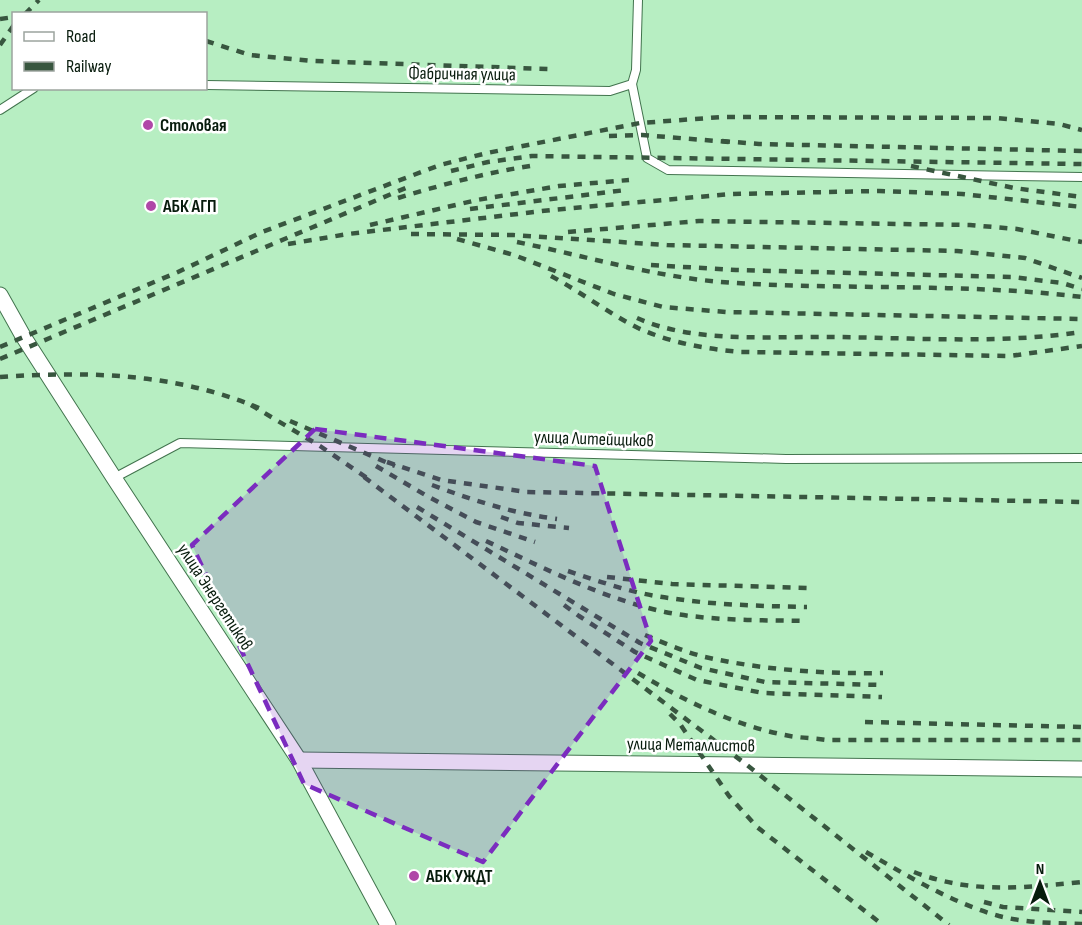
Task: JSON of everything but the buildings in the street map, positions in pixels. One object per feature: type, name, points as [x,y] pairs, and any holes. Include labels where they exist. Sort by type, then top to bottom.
[{"type":"street","name":"улица Энергетиков","points":[[0,295],[23,336],[114,478],[299,760],[388,925]]},
{"type":"street","name":"улица Металлистов","points":[[299,760],[1082,769]]},
{"type":"lane","points":[[638,0],[636,70],[632,84],[647,158],[668,170],[1082,177]]},
{"type":"lane","name":"Фабричная улица","points":[[207,85],[610,91],[632,84]]},
{"type":"lane","points":[[0,110],[31,90]]},
{"type":"lane","name":"улица Литейщиков","points":[[114,478],[180,443],[786,459],[1082,458]]},
{"type":"highlighted area","points":[[315,429],[595,466],[651,641],[483,862],[304,784],[192,545]]},
{"type":"railway","points":[[27,12],[39,0]]},
{"type":"railway","points":[[0,19],[12,17]]},
{"type":"railway","points":[[0,45],[12,28]]},
{"type":"railway","points":[[207,41],[250,55],[313,61],[548,69]]},
{"type":"railway","points":[[0,347],[178,272],[262,232],[440,165],[487,153],[640,123],[723,117],[997,118],[1059,124],[1082,130]]},
{"type":"railway","points":[[609,136],[642,135],[729,142]]},
{"type":"railway","points":[[722,141],[759,144],[1082,151]]},
{"type":"railway","points":[[451,171],[488,162],[532,156],[1082,164]]},
{"type":"railway","points":[[398,198],[467,179],[536,165]]},
{"type":"railway","points":[[911,166],[1014,188],[1082,197]]},
{"type":"railway","points":[[370,225],[477,200],[559,186],[629,180]]},
{"type":"railway","points":[[0,359],[408,187]]},
{"type":"railway","points":[[470,209],[626,190]]},
{"type":"railway","points":[[288,244],[348,234],[551,210],[731,194],[879,191],[962,194],[1082,207]]},
{"type":"railway","points":[[568,232],[699,221],[970,225],[1017,229],[1082,242]]},
{"type":"railway","points":[[411,234],[513,235],[667,245],[957,251],[1025,258],[1082,278]]},
{"type":"railway","points":[[457,239],[514,255],[614,294],[663,307],[726,312],[1082,319]]},
{"type":"railway","points":[[517,242],[653,272],[708,281],[779,285],[952,288],[1082,297]]},
{"type":"railway","points":[[651,265],[736,270],[1012,277],[1062,283],[1082,289]]},
{"type":"railway","points":[[551,276],[638,328],[676,341],[715,349],[741,352],[1010,356],[1082,346]]},
{"type":"railway","points":[[637,318],[684,332],[734,337],[990,339],[1082,332]]},
{"type":"railway","points":[[0,377],[67,374],[132,377],[196,388],[259,408]]},
{"type":"railway","points":[[251,405],[320,446],[370,480]]},
{"type":"railway","points":[[290,421],[395,466]]},
{"type":"railway","points":[[387,462],[441,480],[527,492],[1082,502]]},
{"type":"railway","points":[[376,466],[476,522],[535,542]]},
{"type":"railway","points":[[364,477],[747,765],[949,925]]},
{"type":"railway","points":[[432,485],[494,506],[557,519]]},
{"type":"railway","points":[[417,507],[640,643],[701,668],[765,682],[883,685]]},
{"type":"railway","points":[[501,517],[518,523],[569,528]]},
{"type":"railway","points":[[486,541],[596,591],[665,612],[718,619],[807,621]]},
{"type":"railway","points":[[568,571],[656,596],[721,604],[807,607]]},
{"type":"railway","points":[[607,577],[672,584],[807,588]]},
{"type":"railway","points":[[564,605],[635,652],[697,680],[763,693],[882,697]]},
{"type":"railway","points":[[645,635],[697,655],[749,665],[816,672],[883,673]]},
{"type":"railway","points":[[638,673],[673,693],[728,718],[766,731],[790,736],[827,740],[1082,740]]},
{"type":"railway","points":[[670,714],[680,724],[729,796],[757,827],[883,925]]},
{"type":"railway","points":[[865,722],[1082,727]]},
{"type":"railway","points":[[866,852],[931,888],[982,911],[1020,920],[1082,924]]},
{"type":"railway","points":[[914,872],[956,884],[997,888],[1082,882]]},
{"type":"railway","points":[[984,902],[1003,907],[1082,912]]},
{"type":"place","name":"Столовая","points":[[148,125]]},
{"type":"place","name":"АБК АГП","points":[[151,206]]},
{"type":"place","name":"АБК УЖДТ","points":[[414,876]]}]
